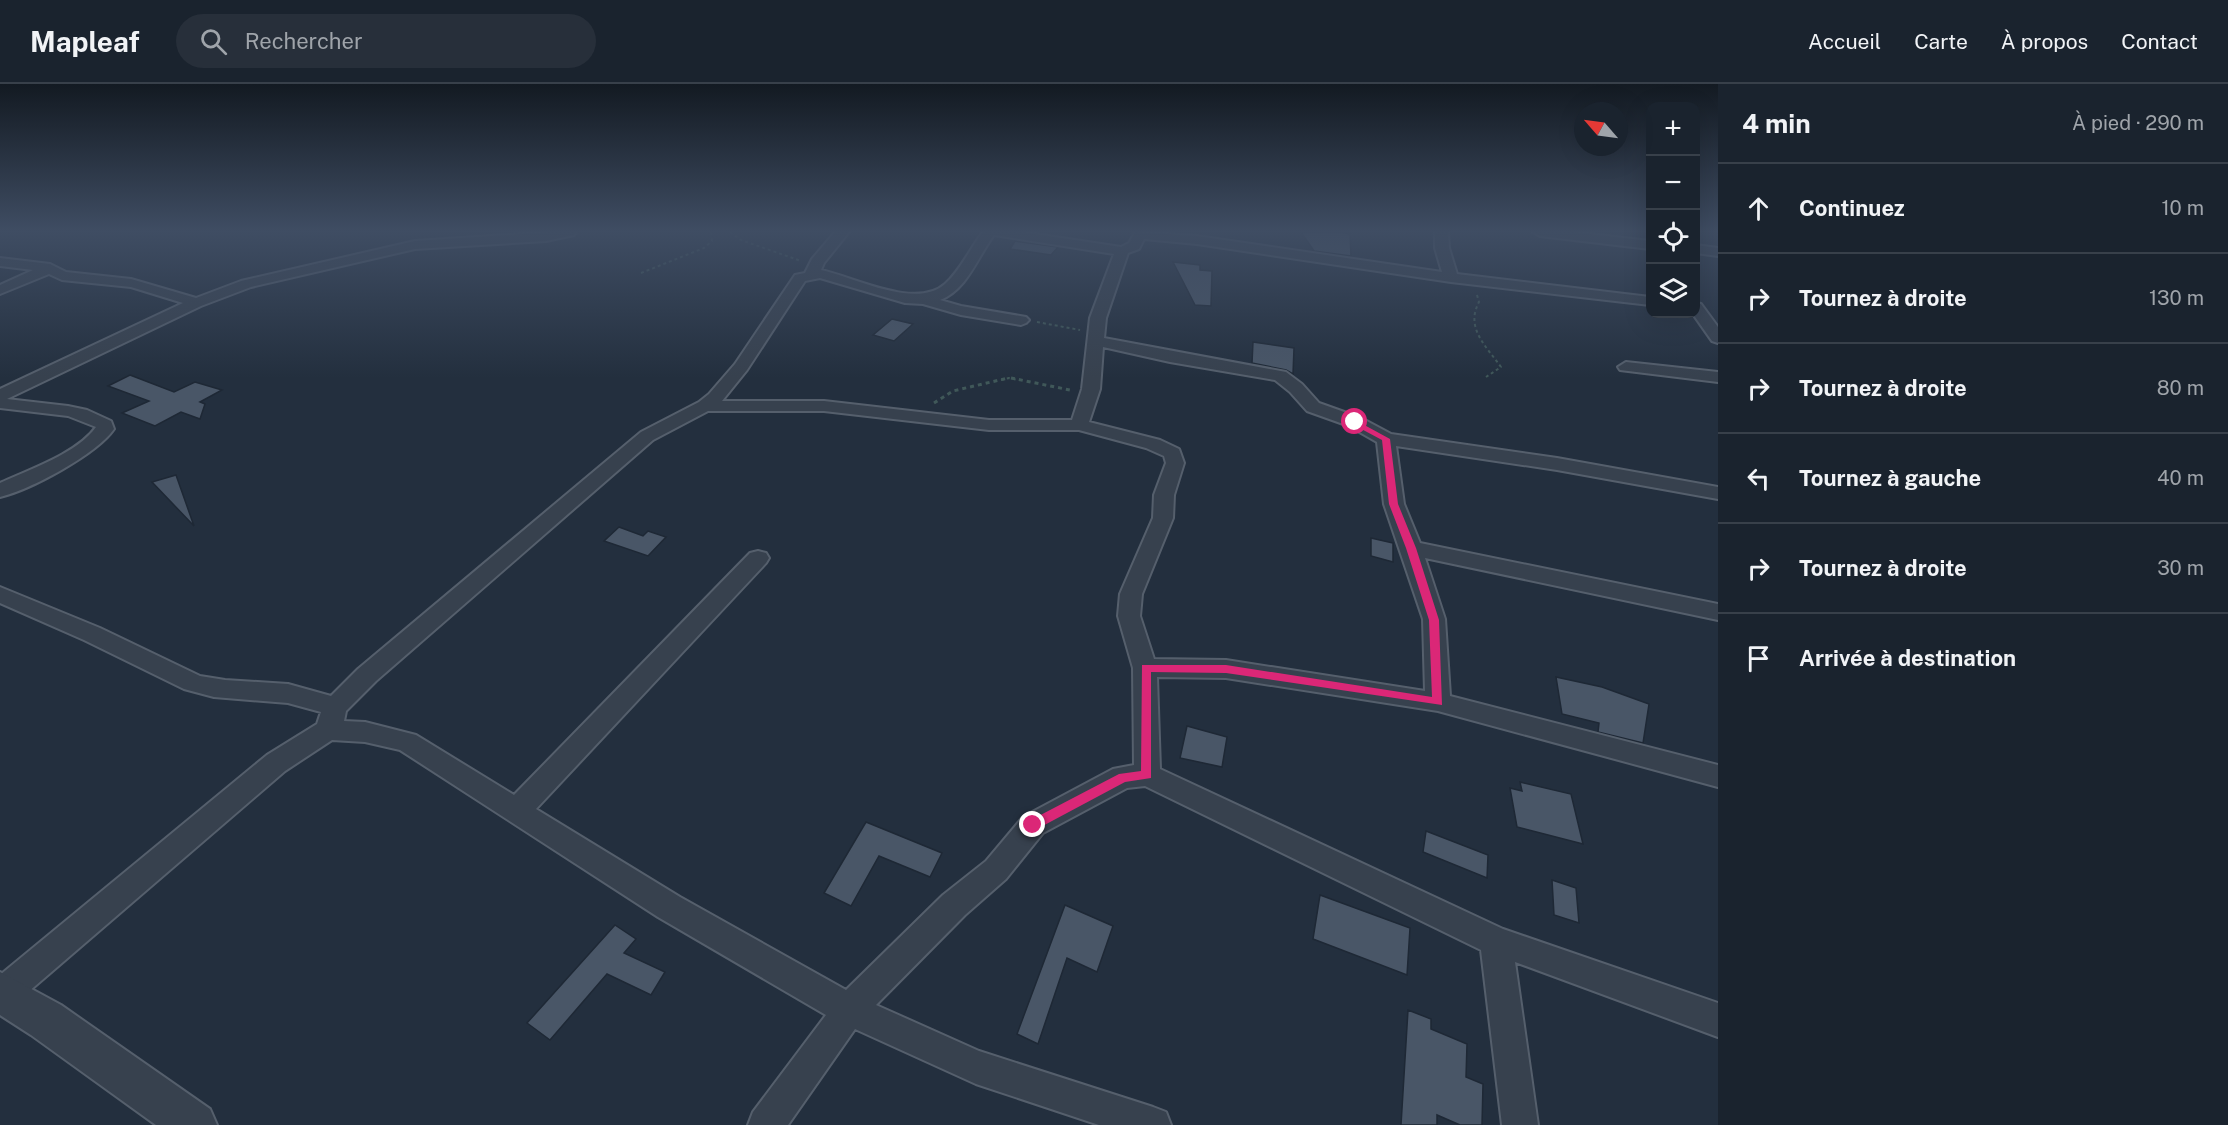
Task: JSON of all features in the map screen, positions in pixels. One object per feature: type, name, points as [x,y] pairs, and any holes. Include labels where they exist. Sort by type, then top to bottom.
[{"type":"street","points":[[0,290],[21,281]]},
{"type":"street","points":[[107,281],[131,283],[196,303]]},
{"type":"street","points":[[0,396],[196,303],[261,281]]},
{"type":"street","points":[[194,1125],[46,1020],[1,993],[331,719],[439,613],[647,436],[705,406],[715,398],[741,367],[797,281]]},
{"type":"street","points":[[846,281],[905,299],[924,299],[945,292],[958,281]]},
{"type":"street","points":[[1079,425],[1091,389],[1098,318],[1111,281]]},
{"type":"street","points":[[1473,281],[1646,301]]},
{"type":"street","points":[[924,299],[973,315],[1022,320]]},
{"type":"street","points":[[1700,314],[1718,338]]},
{"type":"street","points":[[1096,338],[1170,357],[1280,376],[1296,388],[1313,407],[1355,422],[1386,439],[1557,464],[1718,493]]},
{"type":"street","points":[[1626,367],[1718,377]]},
{"type":"street","points":[[0,403],[77,413],[105,425],[100,438],[85,448],[0,491]]},
{"type":"street","points":[[705,406],[824,406],[989,424],[1079,425],[1153,444],[1172,453],[1175,464],[1164,495],[1160,530],[1131,594],[1129,616],[1145,668],[1147,775]]},
{"type":"street","points":[[1386,439],[1394,504],[1434,620],[1438,702]]},
{"type":"street","points":[[1411,548],[1718,612]]},
{"type":"street","points":[[518,810],[758,558]]},
{"type":"street","points":[[0,594],[193,683],[210,688],[283,693],[309,698],[331,719],[365,732],[407,742],[669,907],[849,1010],[976,1067],[1153,1125]]},
{"type":"street","points":[[1145,668],[1226,669],[1438,702],[1718,776]]},
{"type":"street","points":[[766,1125],[849,1010],[954,905],[996,870],[1033,825],[1123,777],[1147,775],[1496,941],[1718,1020]]},
{"type":"street","points":[[1496,941],[1520,1125]]},
{"type":"path","points":[[1456,281],[1476,291],[1479,302],[1472,322],[1501,367],[1486,377]]},
{"type":"path","points":[[1022,320],[1096,338]]},
{"type":"path","points":[[918,417],[954,390],[998,379],[1017,379],[1074,391],[1091,389]]},
{"type":"building","points":[[1183,281],[1212,281],[1211,306],[1195,305]]},
{"type":"building","points":[[892,319],[913,324],[894,341],[873,335]]},
{"type":"building","points":[[1253,342],[1294,348],[1293,374],[1286,370],[1252,363]]},
{"type":"building","points":[[130,375],[174,392],[195,382],[222,390],[200,402],[205,404],[200,419],[181,412],[155,426],[122,413],[149,401],[108,386]]},
{"type":"building","points":[[176,475],[194,526],[152,482]]},
{"type":"building","points":[[619,527],[643,536],[648,531],[666,537],[648,556],[604,541]]},
{"type":"building","points":[[1371,538],[1393,543],[1393,562],[1371,556]]},
{"type":"building","points":[[1556,677],[1602,687],[1649,704],[1643,743],[1598,732],[1599,723],[1562,714]]},
{"type":"building","points":[[1187,726],[1227,737],[1222,767],[1180,758]]},
{"type":"building","points":[[1520,782],[1571,794],[1583,844],[1517,827],[1510,788],[1522,791]]},
{"type":"building","points":[[866,822],[942,853],[930,877],[879,856],[851,906],[824,893]]},
{"type":"building","points":[[1426,831],[1488,855],[1487,878],[1423,852]]},
{"type":"building","points":[[1552,880],[1576,888],[1579,923],[1554,915]]},
{"type":"building","points":[[1320,895],[1410,928],[1407,975],[1313,939]]},
{"type":"building","points":[[1065,905],[1113,926],[1097,972],[1067,958],[1038,1044],[1017,1034]]},
{"type":"building","points":[[615,925],[636,939],[624,953],[665,972],[651,995],[607,974],[550,1040],[527,1023]]},
{"type":"building","points":[[1408,1010],[1431,1019],[1431,1029],[1467,1044],[1466,1077],[1483,1084],[1482,1125],[1460,1125],[1437,1115],[1437,1125],[1401,1125]]},
{"type":"route","points":[[1033,825],[1123,777],[1147,775],[1145,668],[1226,669],[1438,702],[1434,620],[1394,504],[1387,464],[1386,439],[1355,422]]}]
